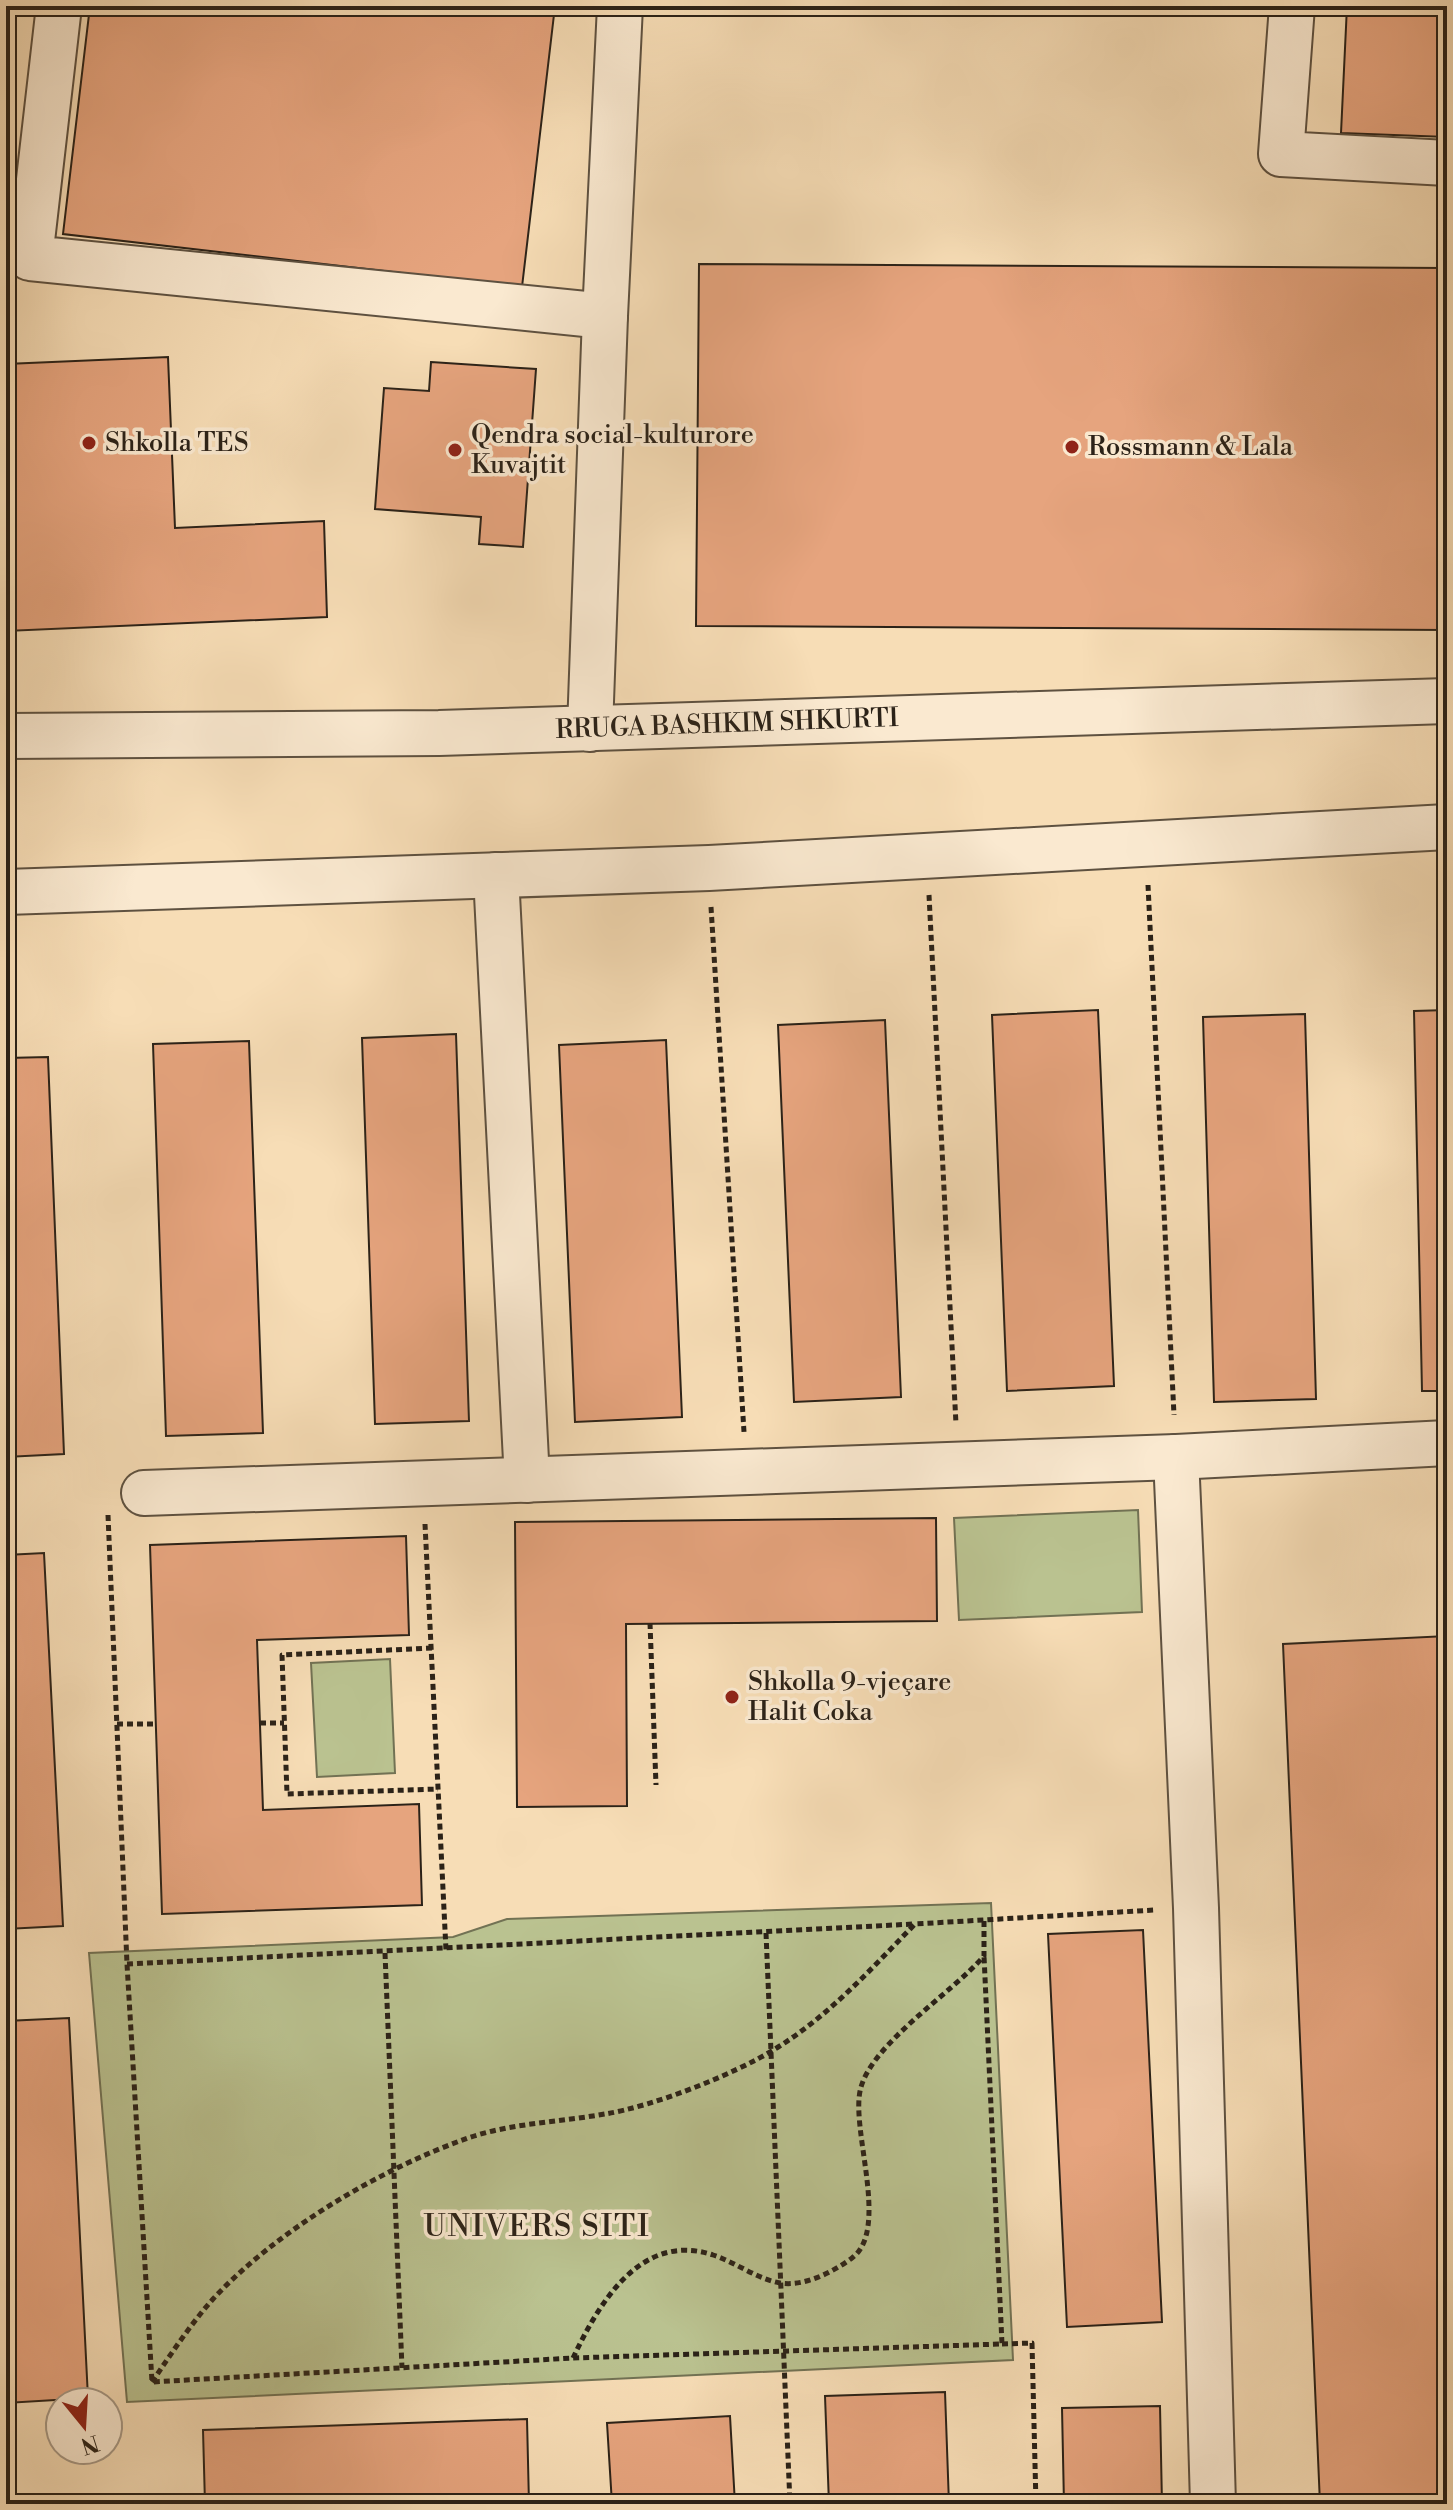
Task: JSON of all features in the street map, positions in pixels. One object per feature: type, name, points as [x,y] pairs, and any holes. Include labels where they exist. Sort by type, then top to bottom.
[{"type":"street","points":[[59,6],[30,258],[605,316]]},
{"type":"street","points":[[590,729],[620,6]]},
{"type":"street","points":[[1292,6],[1281,154],[1447,163]]},
{"type":"street","name":"RRUGA BASHKIM SHKURTI","points":[[6,736],[590,729],[1447,701]]},
{"type":"street","points":[[6,892],[709,868],[1447,827]]},
{"type":"street","points":[[496,875],[527,1480]]},
{"type":"street","points":[[126,1501],[423,1484],[1176,1457],[1447,1443]]},
{"type":"street","points":[[1176,1457],[1196,1908],[1213,2504]]},
{"type":"path","points":[[1146,844],[1176,1457]]},
{"type":"path","points":[[927,856],[958,1465]]},
{"type":"path","points":[[709,868],[746,1473]]},
{"type":"path","points":[[423,1484],[446,1950]]},
{"type":"path","points":[[126,1501],[117,1724],[127,1964],[152,2382]]},
{"type":"path","points":[[650,1623],[656,1785]]},
{"type":"path","points":[[432,1648],[282,1655],[287,1794],[438,1789]]},
{"type":"path","points":[[260,1723],[284,1723]]},
{"type":"path","points":[[117,1724],[156,1724]]},
{"type":"path","points":[[127,1964],[446,1950],[1196,1908]]},
{"type":"path","points":[[984,1920],[1002,2344]]},
{"type":"path","points":[[152,2382],[213,2299],[265,2252],[320,2213],[394,2171],[469,2138],[525,2125],[609,2113],[682,2092],[774,2050],[834,2006],[915,1924]]},
{"type":"path","points":[[766,1933],[774,2050],[790,2504]]},
{"type":"path","points":[[385,1953],[402,2368]]},
{"type":"path","points":[[573,2358],[600,2304],[632,2270],[659,2253],[690,2249],[780,2283],[811,2280],[857,2255],[867,2231],[860,2088],[877,2058],[905,2029],[963,1981],[984,1956]]},
{"type":"path","points":[[152,2382],[573,2358],[1032,2343],[1036,2504]]},
{"type":"green space","points":[[1138,1510],[1142,1612],[959,1620],[954,1518]]},
{"type":"green space","points":[[390,1659],[395,1773],[317,1777],[311,1663]]},
{"type":"green space","points":[[991,1903],[1013,2360],[127,2402],[89,1953],[453,1937],[507,1919]]},
{"type":"building","points":[[90,6],[555,6],[522,287],[63,234]]},
{"type":"building","points":[[1347,6],[1447,6],[1447,137],[1341,133]]},
{"type":"building","name":"Rossmann & Lala","points":[[699,264],[1447,268],[1447,630],[696,626]]},
{"type":"building","name":"Shkolla TES","points":[[168,357],[175,528],[324,521],[327,617],[6,631],[6,364]]},
{"type":"building","name":"Qendra social-kulturore Kuvajtit","points":[[431,362],[536,369],[523,547],[479,544],[481,517],[375,509],[384,388],[429,391]]},
{"type":"building","points":[[1098,1010],[1114,1386],[1007,1391],[992,1015]]},
{"type":"building","points":[[1447,1010],[1447,1391],[1422,1391],[1414,1011]]},
{"type":"building","points":[[1305,1014],[1316,1399],[1214,1402],[1203,1017]]},
{"type":"building","points":[[885,1020],[901,1397],[794,1402],[778,1025]]},
{"type":"building","points":[[456,1034],[469,1421],[375,1424],[362,1038]]},
{"type":"building","points":[[666,1040],[682,1417],[575,1422],[559,1045]]},
{"type":"building","points":[[249,1041],[263,1433],[166,1436],[153,1044]]},
{"type":"building","points":[[48,1057],[64,1454],[6,1457],[6,1058]]},
{"type":"building","points":[[936,1518],[937,1621],[626,1624],[627,1806],[517,1807],[515,1522]]},
{"type":"building","points":[[406,1536],[409,1635],[257,1640],[263,1810],[419,1804],[422,1905],[162,1914],[150,1545]]},
{"type":"building","points":[[44,1553],[63,1926],[6,1929],[6,1555]]},
{"type":"building","points":[[1447,1636],[1447,2504],[1320,2504],[1283,1644]]},
{"type":"building","points":[[1143,1930],[1162,2322],[1067,2327],[1048,1934]]},
{"type":"building","points":[[69,2018],[87,2386],[44,2386],[44,2401],[6,2403],[6,2021]]},
{"type":"building","points":[[945,2392],[949,2504],[829,2504],[825,2396]]},
{"type":"building","points":[[1160,2406],[1162,2504],[1064,2504],[1062,2408]]},
{"type":"building","points":[[730,2416],[735,2504],[612,2504],[607,2423]]},
{"type":"building","points":[[527,2419],[529,2504],[205,2504],[203,2430]]},
{"type":"place","name":"Shkolla TES","points":[[89,443]]},
{"type":"place","name":"Rossmann & Lala","points":[[1072,447]]},
{"type":"place","name":"Qendra social-kulturore Kuvajtit","points":[[455,450]]},
{"type":"place","name":"Shkolla 9-vjeçare Halit Coka","points":[[732,1697]]},
{"type":"district","name":"UNIVERS SITI","points":[[537,2227]]}]
